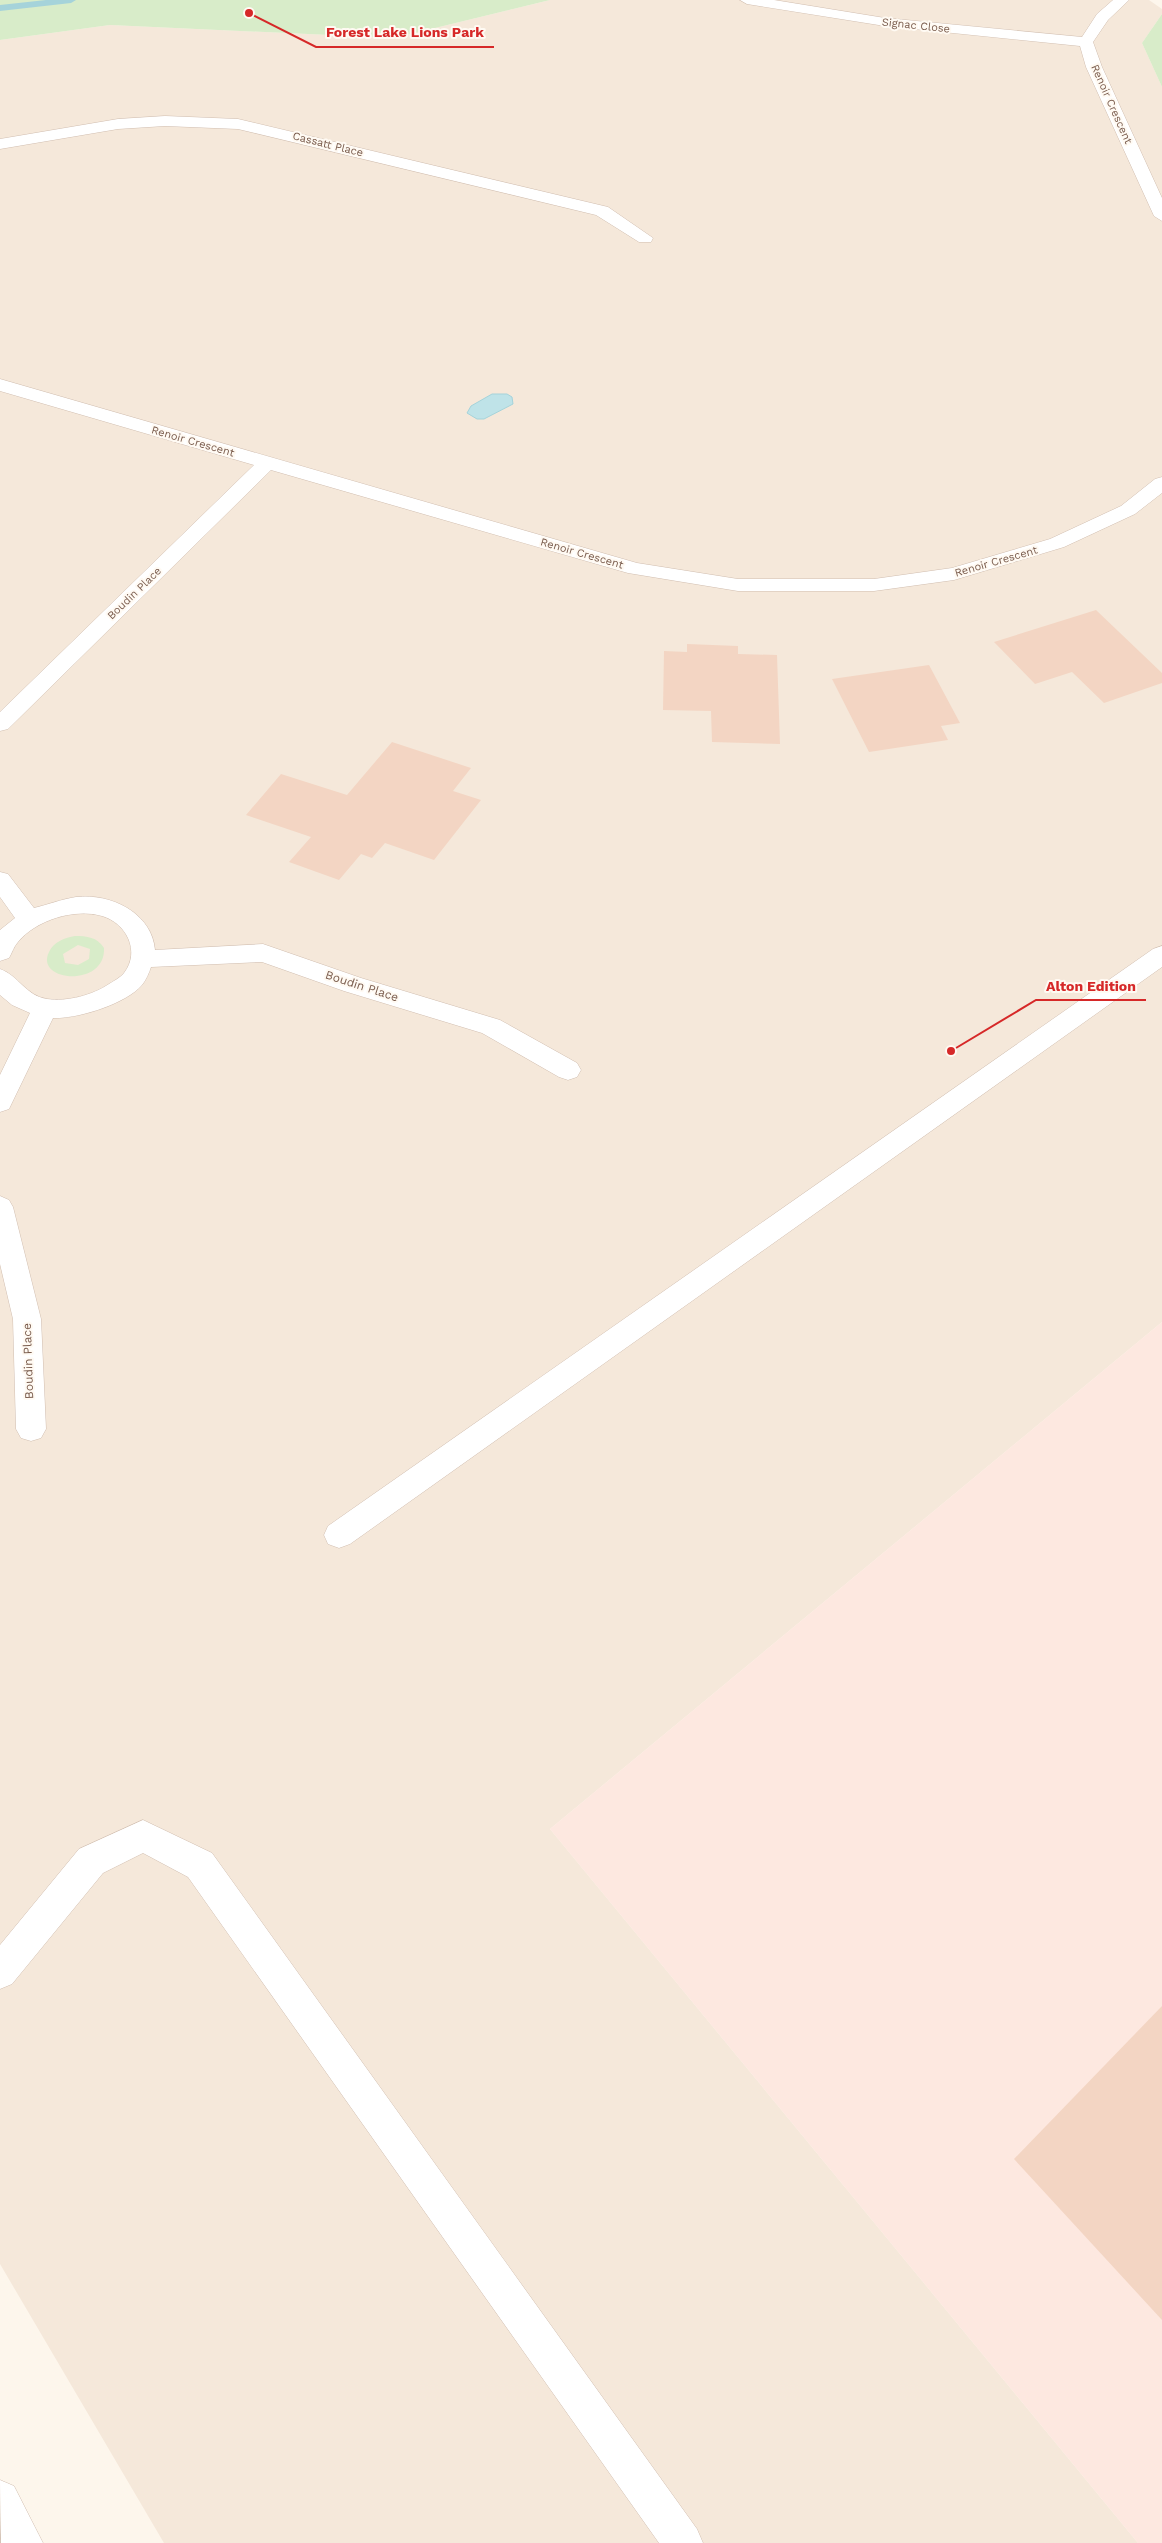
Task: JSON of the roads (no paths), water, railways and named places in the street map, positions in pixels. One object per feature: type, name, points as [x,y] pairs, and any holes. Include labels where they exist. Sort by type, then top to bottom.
[{"type":"street","name":"Signac Close","points":[[747,0],[885,22],[1086,42]]},
{"type":"street","points":[[1086,42],[1102,16],[1122,0]]},
{"type":"street","name":"Renoir Crescent","points":[[1086,42],[1094,66],[1162,216]]},
{"type":"street","name":"Cassatt Place","points":[[0,144],[166,120],[238,124],[602,211],[645,238]]},
{"type":"street","name":"Renoir Crescent","points":[[0,385],[635,569],[738,585],[874,585],[954,574],[1057,543],[1128,510],[1162,483]]},
{"type":"street","name":"Boudin Place","points":[[0,724],[268,462]]},
{"type":"street","points":[[0,880],[29,919]]},
{"type":"street","points":[[0,952],[13,932],[29,919],[52,910],[77,905],[101,906],[121,913],[137,926],[145,941],[144,959],[131,980],[119,992],[102,1000],[65,1009],[45,1008],[25,1002],[9,992],[0,978]]},
{"type":"street","name":"Boudin Place","points":[[144,959],[263,952],[353,985],[491,1026],[568,1070]]},
{"type":"street","points":[[339,1535],[1162,955]]},
{"type":"street","points":[[0,1102],[45,1008]]},
{"type":"street","name":"Boudin Place","points":[[0,1207],[27,1319],[31,1429]]},
{"type":"street","points":[[0,1972],[92,1861],[143,1836],[200,1864],[683,2543]]},
{"type":"street","points":[[0,2500],[23,2543]]},
{"type":"water","points":[[492,394],[507,394],[512,397],[513,404],[484,419],[477,419],[467,413],[471,406]]},
{"type":"waterway","points":[[0,8],[71,0]]},
{"type":"place","name":"Forest Lake Lions Park","points":[[249,13]]},
{"type":"place","name":"Alton Edition","points":[[951,1051]]}]
